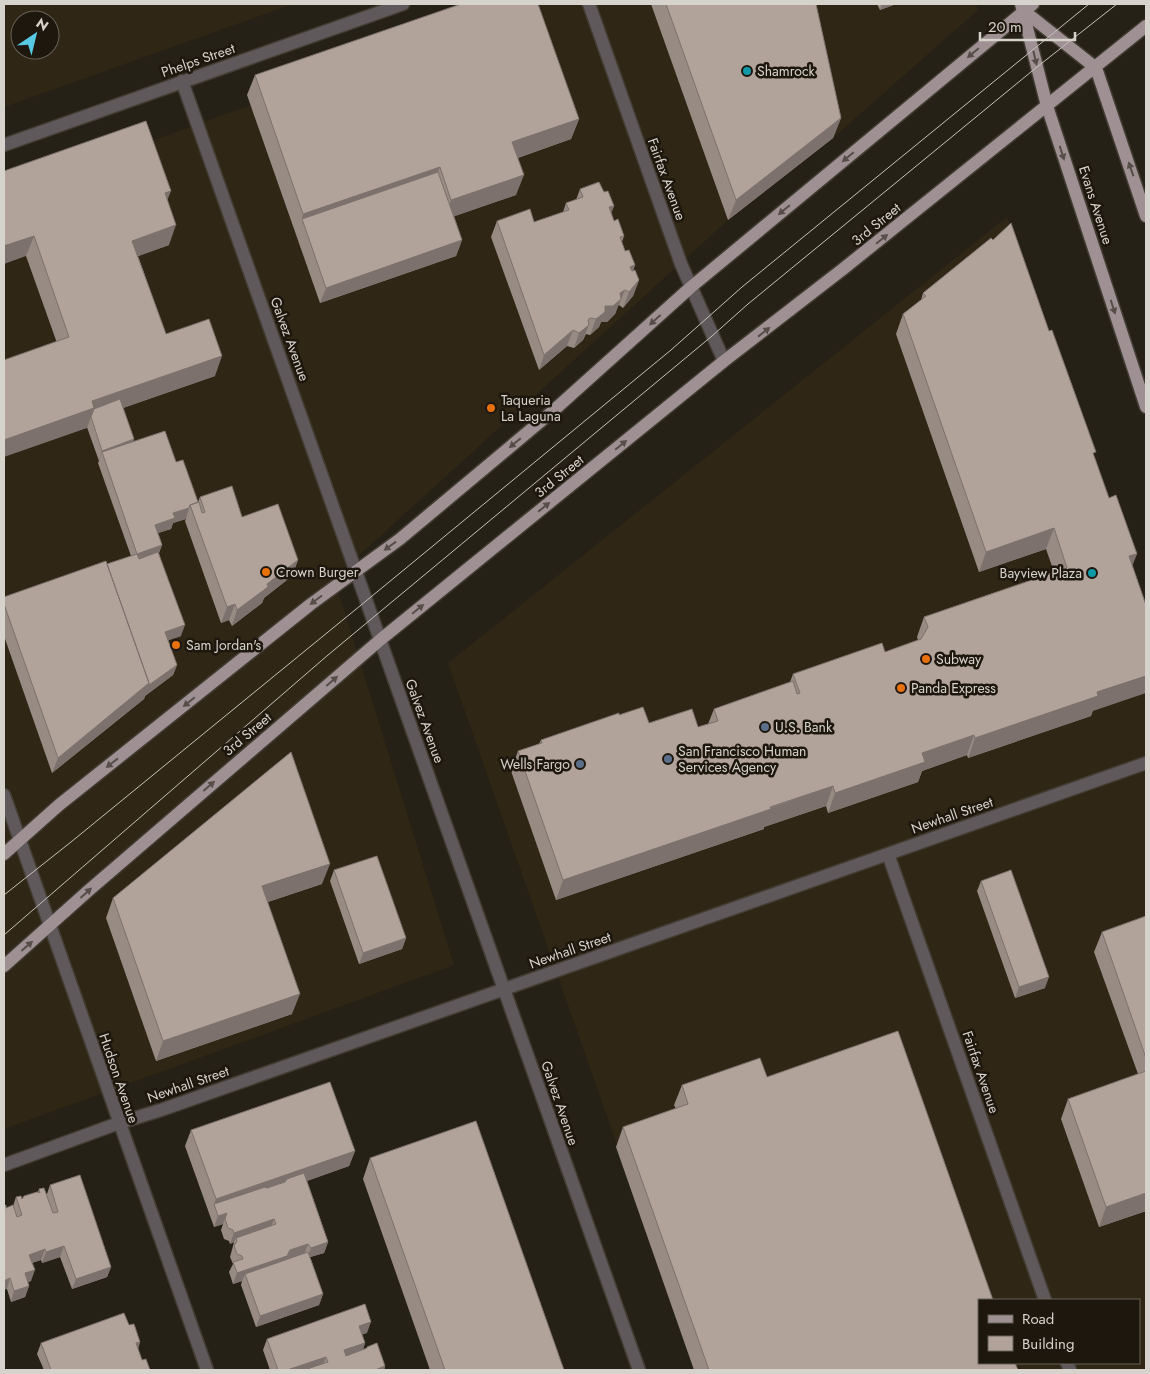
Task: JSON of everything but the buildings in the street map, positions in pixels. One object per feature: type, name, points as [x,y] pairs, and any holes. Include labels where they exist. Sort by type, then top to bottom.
[{"type":"main road","points":[[4,854],[59,805],[311,604],[400,539],[553,411],[691,287],[1026,6],[1096,68],[1146,216]]},
{"type":"main road","name":"Evans Avenue","points":[[1026,6],[1047,106],[1146,407]]},
{"type":"main road","name":"3rd Street","points":[[4,966],[88,891],[380,640],[724,361],[844,269],[1146,26]]},
{"type":"street","name":"Phelps Street","points":[[4,145],[403,4]]},
{"type":"street","name":"Fairfax Avenue","points":[[589,4],[681,264],[724,361]]},
{"type":"street","name":"Galvez Avenue","points":[[182,82],[639,1370]]},
{"type":"street","name":"Newhall Street","points":[[4,1165],[1146,763]]},
{"type":"street","name":"Hudson Avenue","points":[[4,796],[207,1370]]},
{"type":"street","name":"Fairfax Avenue","points":[[888,854],[1045,1299]]},
{"type":"shaded area","points":[[4,4],[293,4],[4,107]]},
{"type":"shaded area","points":[[531,4],[976,4],[978,10],[833,138],[728,220],[334,578],[454,965],[4,1129],[4,194]]},
{"type":"shaded area","points":[[1007,217],[1146,608],[1146,1370],[696,1370],[448,663]]},
{"type":"tram line","points":[[4,895],[366,601],[671,350],[742,287],[1089,4]]},
{"type":"tram line","points":[[4,935],[328,655],[748,304],[1037,67],[1117,4]]},
{"type":"place","name":"Shamrock","points":[[747,71]]},
{"type":"place","name":"Taqueria La Laguna","points":[[491,408]]},
{"type":"place","name":"Crown Burger","points":[[266,572]]},
{"type":"place","name":"Bayview Plaza","points":[[1092,573]]},
{"type":"place","name":"Sam Jordan's","points":[[176,645]]},
{"type":"place","name":"Subway","points":[[926,659]]},
{"type":"place","name":"Panda Express","points":[[901,688]]},
{"type":"place","name":"U.S. Bank","points":[[765,727]]},
{"type":"place","name":"San Francisco Human Services Agency","points":[[668,759]]},
{"type":"place","name":"Wells Fargo","points":[[580,764]]}]
